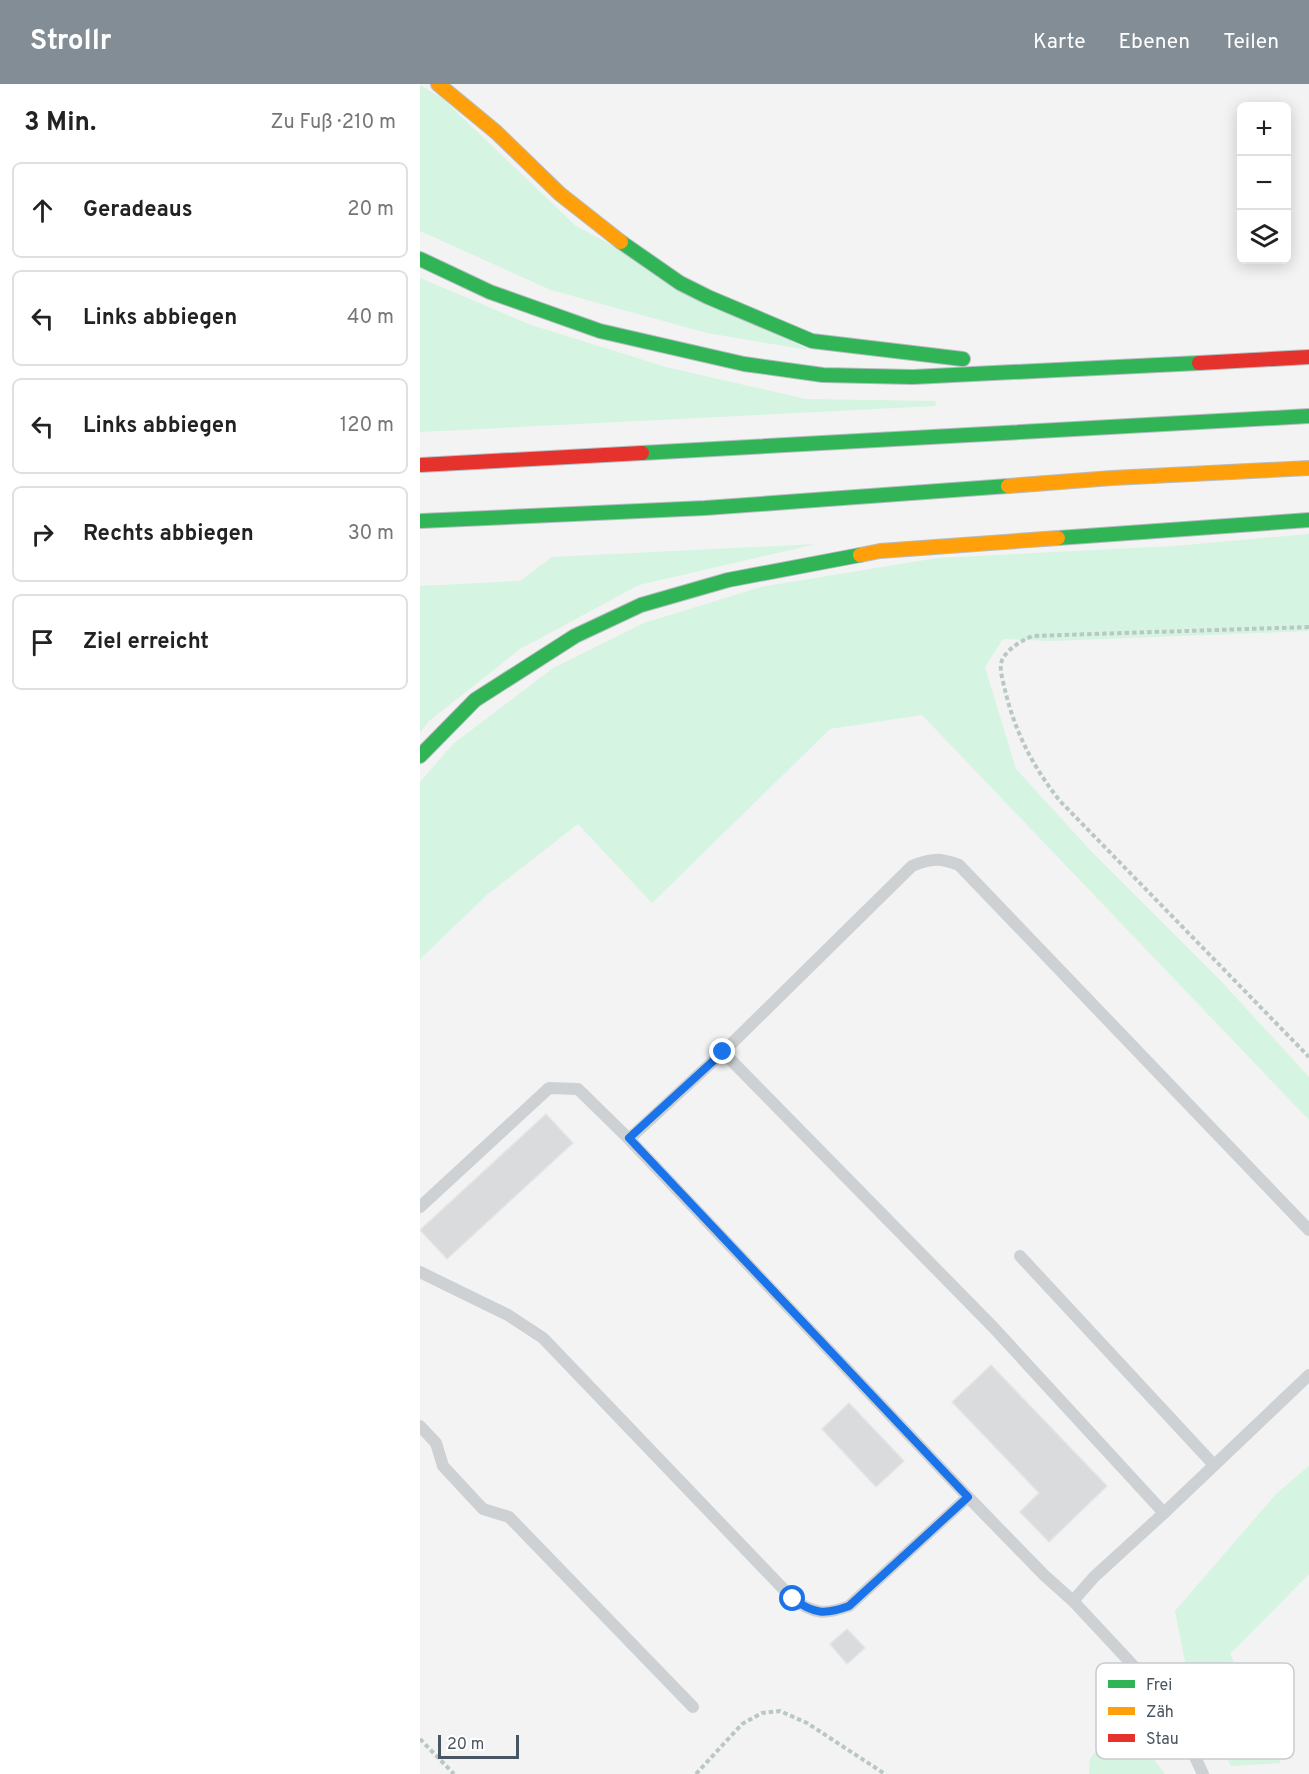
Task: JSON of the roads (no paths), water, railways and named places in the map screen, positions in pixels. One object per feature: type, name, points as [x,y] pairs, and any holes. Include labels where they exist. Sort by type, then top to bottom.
[{"type":"highway","points":[[438,84],[496,132],[569,201],[624,244],[680,283],[708,297],[812,341],[1042,369]]},
{"type":"highway","points":[[420,259],[490,292],[600,331],[744,364],[824,375],[913,377],[1309,357]]},
{"type":"highway","points":[[420,465],[1309,416]]},
{"type":"highway","points":[[420,521],[705,508],[1100,479],[1309,468]]},
{"type":"highway","points":[[650,525],[705,508]]},
{"type":"highway","points":[[420,756],[475,700],[575,636],[641,605],[728,580],[880,551],[1309,520]]},
{"type":"lane","points":[[629,1138],[723,1052],[912,866],[928,859],[945,860],[959,865],[1309,1230]]},
{"type":"lane","points":[[723,1052],[993,1328],[1164,1514]]},
{"type":"lane","points":[[420,1207],[549,1088],[578,1089],[629,1138],[968,1497],[1044,1575],[1073,1601],[1131,1663]]},
{"type":"lane","points":[[1020,1256],[1214,1465]]},
{"type":"lane","points":[[420,1272],[508,1315],[543,1338],[793,1599],[809,1610],[833,1612],[849,1606],[968,1497]]},
{"type":"lane","points":[[1073,1601],[1094,1577],[1164,1514],[1309,1375]]},
{"type":"lane","points":[[420,1426],[436,1443],[443,1466],[483,1509],[509,1518],[693,1707]]},
{"type":"lane","points":[[1196,1759],[1203,1774]]}]
